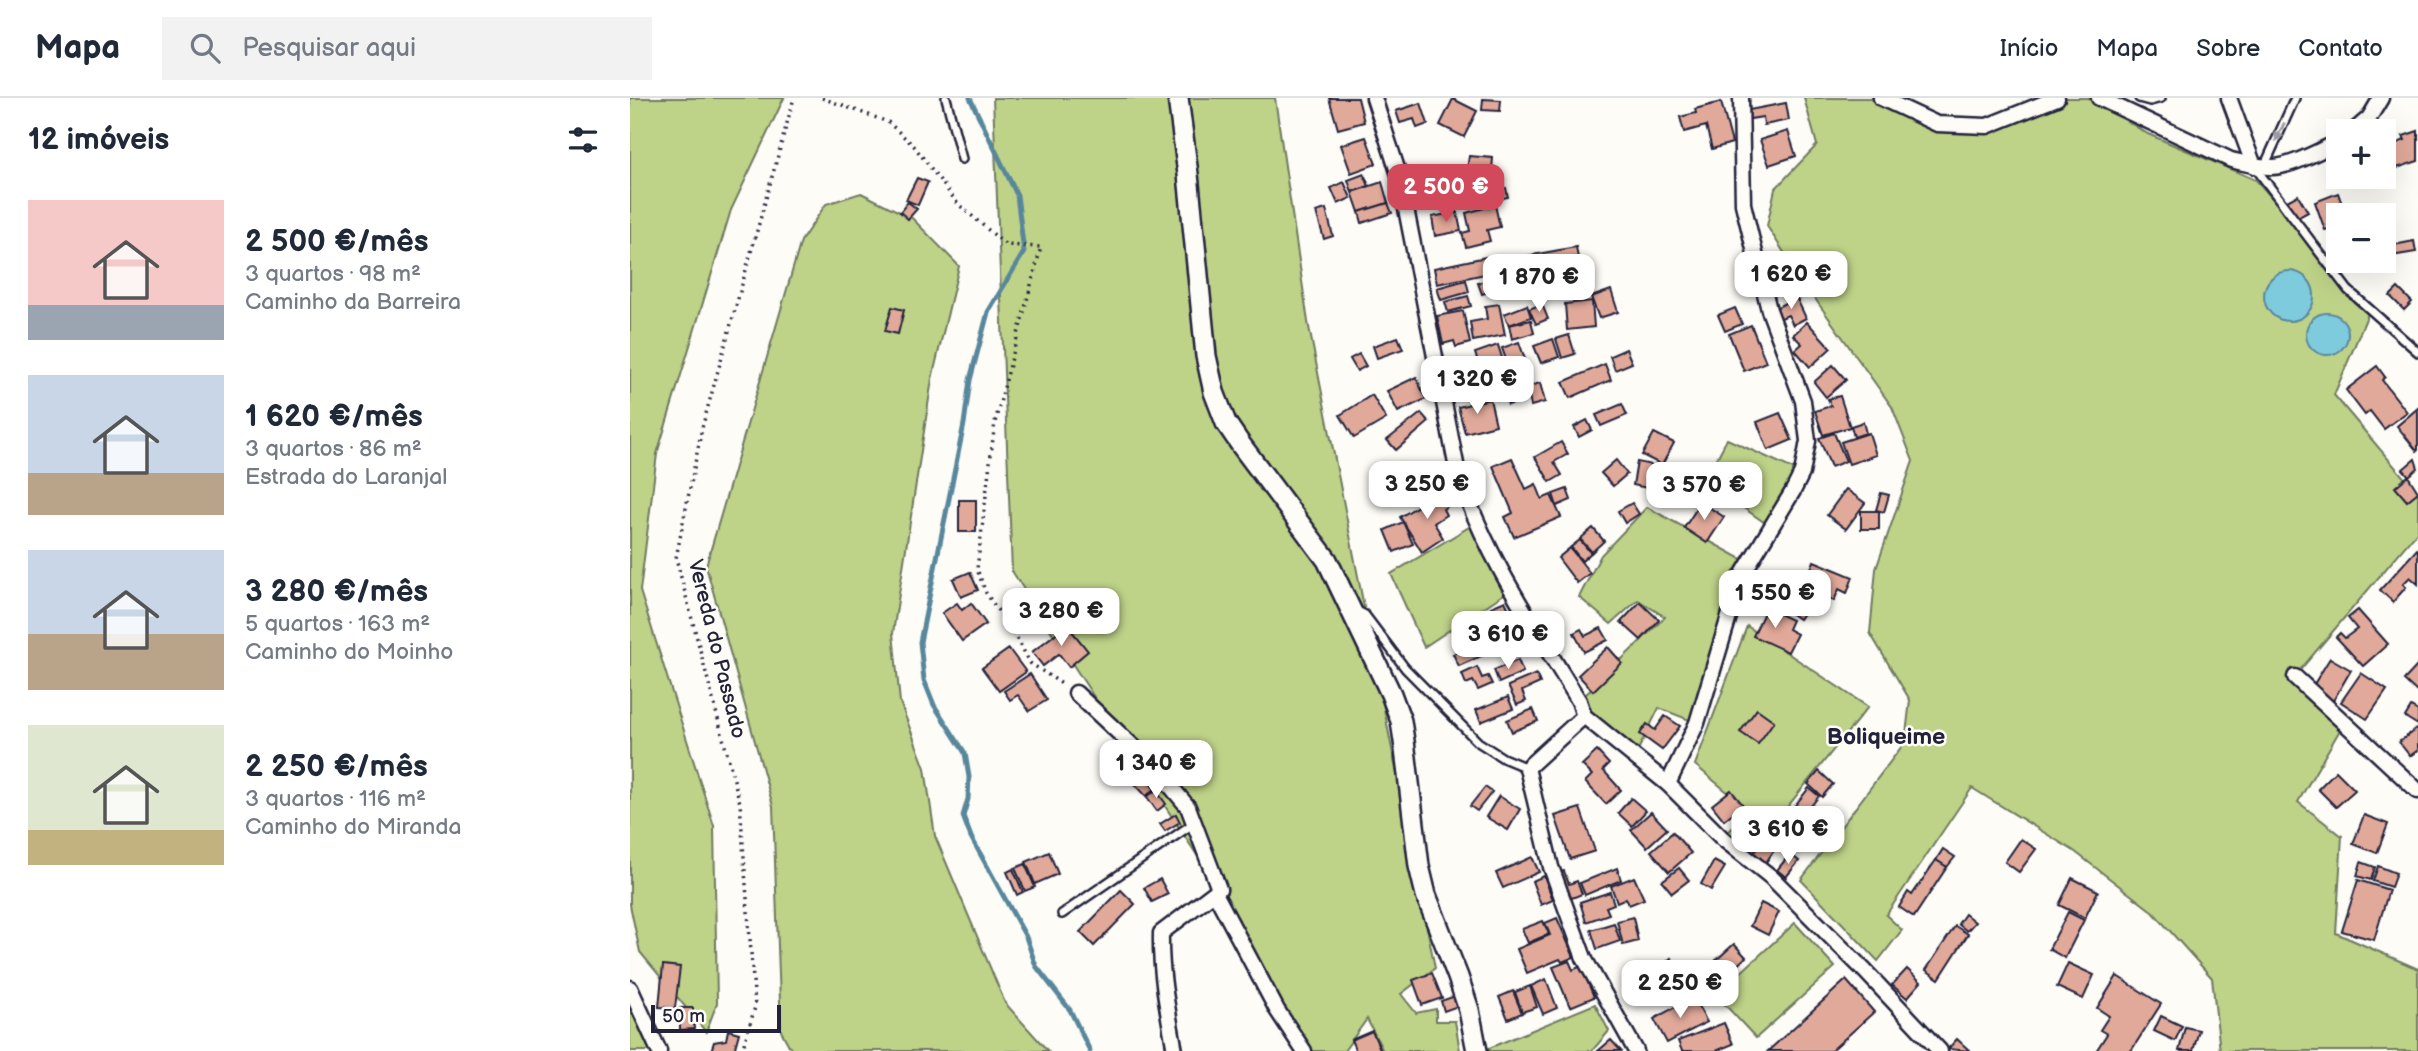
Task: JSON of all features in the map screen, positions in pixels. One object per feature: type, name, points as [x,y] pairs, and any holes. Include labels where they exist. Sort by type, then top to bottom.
[{"type":"main road","points":[[1178,98],[1206,356],[1214,392],[1226,423],[1327,561],[1387,684],[1401,721],[1419,866],[1426,895],[1469,1010],[1476,1051]]},
{"type":"street","points":[[1374,98],[1400,178],[1457,469],[1468,505],[1513,592],[1578,701],[1584,716],[1668,784],[1723,838],[1770,877],[1941,1051]]},
{"type":"street","points":[[1668,784],[1697,723],[1741,576],[1802,473],[1808,441],[1803,401],[1769,310],[1743,204],[1741,98]]},
{"type":"street","points":[[1881,98],[1937,124],[1987,126],[2057,98]]},
{"type":"street","points":[[2099,98],[2231,160],[2272,168],[2326,147]]},
{"type":"street","points":[[2229,98],[2259,166]]},
{"type":"street","points":[[2368,119],[2381,98]]},
{"type":"street","points":[[2295,677],[2418,792]]},
{"type":"street","points":[[1076,693],[1152,764],[1188,807],[1219,889],[1161,933],[1162,968],[1175,1051]]},
{"type":"street","points":[[1584,716],[1527,768],[1551,867],[1584,958],[1636,1051]]},
{"type":"street","points":[[1215,893],[1277,1010],[1304,1051]]},
{"type":"street","points":[[630,988],[659,1051]]},
{"type":"lane","points":[[946,98],[962,159]]},
{"type":"lane","points":[[2139,98],[2150,101],[2161,98]]},
{"type":"lane","points":[[2295,98],[2259,166],[2348,290],[2418,352]]},
{"type":"lane","points":[[1351,609],[1365,615],[1405,668],[1478,742],[1503,758],[1527,768]]},
{"type":"lane","points":[[1062,914],[1194,823]]},
{"type":"path","name":"Vereda do Passado","points":[[742,1051],[755,1007],[740,803],[676,558],[702,428],[794,98]]},
{"type":"path","points":[[822,98],[888,122],[914,146],[958,204],[1006,245],[1041,247],[995,422],[976,569],[986,593],[1017,638],[1030,663],[1076,693]]},
{"type":"green space","points":[[630,98],[784,98],[731,210],[657,454],[640,591],[714,826],[717,1003],[706,1032],[640,952],[630,905]]},
{"type":"green space","points":[[993,98],[1275,98],[1308,322],[1435,968],[1401,994],[1416,1013],[1436,1009],[1436,1021],[1455,1021],[1460,1051],[1383,1051],[1367,1019],[1344,1051],[1304,1051],[1219,889],[1012,571]]},
{"type":"green space","points":[[1804,98],[1881,98],[1937,124],[1987,126],[2057,98],[2090,98],[2148,134],[2256,180],[2326,259],[2326,273],[2338,273],[2370,309],[2334,395],[2418,494],[2418,531],[2295,676],[2344,723],[2298,802],[2342,836],[2336,933],[2418,969],[2418,1051],[2220,1051],[2212,978],[2153,912],[2074,851],[1972,788],[1886,915],[1902,930],[1878,961],[1801,880],[1905,742],[1910,700],[1870,633],[1876,569],[1913,461],[1892,407],[1801,279],[1767,226],[1775,189],[1817,145]]},
{"type":"green space","points":[[861,193],[912,218],[959,266],[932,379],[893,633],[900,702],[925,768],[935,836],[1005,1003],[1048,1051],[792,1051],[781,1031],[773,806],[706,566],[801,241],[826,204]]},
{"type":"green space","points":[[1727,439],[1802,473],[1771,527],[1705,481]]},
{"type":"green space","points":[[1647,507],[1749,563],[1697,723],[1659,708],[1634,758],[1579,701],[1665,617],[1638,600],[1611,624],[1579,597],[1601,555]]},
{"type":"green space","points":[[1471,526],[1507,592],[1424,647],[1391,574]]},
{"type":"green space","points":[[1747,626],[1868,707],[1746,858],[1722,838],[1750,811],[1695,765]]},
{"type":"green space","points":[[1795,923],[1835,967],[1756,1038],[1716,995]]},
{"type":"green space","points":[[630,988],[659,1051],[630,1051]]},
{"type":"green space","points":[[1595,1004],[1609,1031],[1592,1051],[1490,1051],[1489,1048]]},
{"type":"water","points":[[2289,271],[2307,278],[2314,296],[2307,314],[2289,321],[2271,314],[2264,296],[2271,278]]},
{"type":"water","points":[[2327,313],[2342,319],[2348,334],[2342,349],[2327,355],[2312,349],[2306,334],[2312,319]]},
{"type":"building","points":[[1329,98],[1358,98],[1364,122],[1338,129]]},
{"type":"building","points":[[1453,99],[1477,111],[1464,137],[1440,125]]},
{"type":"building","points":[[1483,99],[1501,100],[1500,111],[1482,110]]},
{"type":"building","points":[[1721,102],[1732,143],[1712,149],[1706,126],[1684,132],[1680,117],[1696,113],[1695,109]]},
{"type":"building","points":[[1421,103],[1428,124],[1417,128],[1414,119],[1400,123],[1396,111]]},
{"type":"building","points":[[1786,103],[1789,120],[1764,125],[1763,117],[1750,119],[1749,110]]},
{"type":"building","points":[[1788,131],[1796,156],[1769,165],[1760,140]]},
{"type":"building","points":[[2418,131],[2418,161],[2397,168],[2396,144],[2405,140],[2403,136]]},
{"type":"building","points":[[1366,137],[1376,164],[1351,173],[1341,145]]},
{"type":"building","points":[[1469,156],[1493,158],[1490,195],[1474,193],[1476,171],[1467,170]]},
{"type":"building","points":[[1364,174],[1369,186],[1352,192],[1348,180]]},
{"type":"building","points":[[917,178],[928,182],[918,205],[906,200]]},
{"type":"building","points":[[1344,182],[1351,198],[1338,204],[1331,188]]},
{"type":"building","points":[[1382,182],[1388,203],[1359,212],[1352,192]]},
{"type":"building","points":[[1506,188],[1508,197],[1493,200],[1491,191]]},
{"type":"building","points":[[2338,193],[2342,203],[2326,203],[2326,230],[2325,230],[2315,202]]},
{"type":"building","points":[[2298,195],[2308,212],[2297,218],[2287,201]]},
{"type":"building","points":[[908,202],[917,209],[908,219],[900,212]]},
{"type":"building","points":[[1388,203],[1392,213],[1362,223],[1359,212]]},
{"type":"building","points":[[1495,205],[1500,227],[1487,230],[1490,241],[1466,247],[1462,233],[1470,231],[1466,213]]},
{"type":"building","points":[[1326,209],[1333,236],[1324,239],[1316,212]]},
{"type":"building","points":[[1457,212],[1461,231],[1435,236],[1432,217]]},
{"type":"building","points":[[2414,241],[2416,252],[2396,255],[2396,245]]},
{"type":"building","points":[[1576,247],[1578,258],[1502,273],[1499,261]]},
{"type":"building","points":[[1486,257],[1490,273],[1437,284],[1434,268]]},
{"type":"building","points":[[1572,277],[1573,287],[1553,290],[1552,280]]},
{"type":"building","points":[[1492,279],[1495,290],[1482,294],[1478,283]]},
{"type":"building","points":[[1466,280],[1469,292],[1441,300],[1437,288]]},
{"type":"building","points":[[2398,288],[2412,302],[2404,310],[2390,296]]},
{"type":"building","points":[[1611,290],[1618,312],[1599,318],[1591,297]]},
{"type":"building","points":[[1468,296],[1471,306],[1448,312],[1445,302]]},
{"type":"building","points":[[1796,297],[1806,318],[1793,325],[1788,315],[1779,319],[1774,309]]},
{"type":"building","points":[[1592,301],[1594,327],[1567,330],[1565,304]]},
{"type":"building","points":[[1499,304],[1505,335],[1473,341],[1470,322],[1487,319],[1485,306]]},
{"type":"building","points":[[1542,304],[1548,319],[1536,324],[1529,309]]},
{"type":"building","points":[[1527,305],[1531,317],[1509,325],[1504,314]]},
{"type":"building","points":[[892,307],[904,310],[898,334],[885,331]]},
{"type":"building","points":[[1735,308],[1742,324],[1725,331],[1718,315]]},
{"type":"building","points":[[1463,311],[1470,343],[1456,347],[1454,341],[1443,344],[1437,316]]},
{"type":"building","points":[[1531,320],[1534,333],[1512,339],[1509,325]]},
{"type":"building","points":[[1807,322],[1831,348],[1810,367],[1795,350],[1802,344],[1793,335]]},
{"type":"building","points":[[1751,325],[1766,362],[1744,371],[1729,334]]},
{"type":"building","points":[[1569,335],[1575,354],[1562,358],[1556,339]]},
{"type":"building","points":[[1398,337],[1403,349],[1377,358],[1373,346]]},
{"type":"building","points":[[1553,339],[1559,357],[1541,363],[1534,346]]},
{"type":"building","points":[[1519,342],[1529,371],[1512,377],[1502,348]]},
{"type":"building","points":[[1498,345],[1503,361],[1480,368],[1475,353]]},
{"type":"building","points":[[1626,349],[1632,363],[1615,370],[1610,356]]},
{"type":"building","points":[[1359,354],[1366,366],[1357,371],[1350,359]]},
{"type":"building","points":[[1605,364],[1611,380],[1570,398],[1563,382]]},
{"type":"building","points":[[1833,365],[1846,380],[1826,397],[1814,382]]},
{"type":"building","points":[[2377,366],[2385,377],[2382,380],[2407,412],[2384,429],[2370,411],[2365,415],[2346,390]]},
{"type":"building","points":[[1416,377],[1426,399],[1398,412],[1387,391]]},
{"type":"building","points":[[1540,383],[1545,402],[1531,406],[1527,387]]},
{"type":"building","points":[[1524,385],[1528,399],[1508,405],[1504,392]]},
{"type":"building","points":[[1372,395],[1386,419],[1354,438],[1340,415]]},
{"type":"building","points":[[1840,396],[1850,427],[1823,435],[1815,411],[1831,406],[1828,399]]},
{"type":"building","points":[[1490,399],[1496,425],[1465,433],[1458,407]]},
{"type":"building","points":[[1622,404],[1627,415],[1601,426],[1596,415]]},
{"type":"building","points":[[2418,408],[2418,450],[2417,451],[2397,426]]},
{"type":"building","points":[[1421,413],[1429,422],[1396,450],[1387,440]]},
{"type":"building","points":[[1780,413],[1792,440],[1768,450],[1757,422]]},
{"type":"building","points":[[1587,420],[1592,430],[1579,437],[1574,427]]},
{"type":"building","points":[[1863,422],[1866,433],[1854,437],[1851,426]]},
{"type":"building","points":[[1654,433],[1674,443],[1662,465],[1642,455]]},
{"type":"building","points":[[1834,433],[1846,461],[1831,467],[1819,438]]},
{"type":"building","points":[[1869,433],[1876,455],[1849,464],[1841,442]]},
{"type":"building","points":[[1561,442],[1568,454],[1554,462],[1562,475],[1550,482],[1535,457]]},
{"type":"building","points":[[1512,458],[1526,489],[1536,484],[1542,499],[1551,495],[1561,517],[1514,537],[1505,517],[1513,513],[1493,466]]},
{"type":"building","points":[[2415,459],[2418,468],[2409,476],[2403,469]]},
{"type":"building","points":[[1616,460],[1627,474],[1613,486],[1601,473]]},
{"type":"building","points":[[1637,462],[1657,466],[1652,489],[1633,485]]},
{"type":"building","points":[[2408,476],[2418,492],[2407,501],[2395,487]]},
{"type":"building","points":[[1567,489],[1571,500],[1557,506],[1553,494]]},
{"type":"building","points":[[1846,489],[1865,503],[1846,529],[1827,515]]},
{"type":"building","points":[[1444,490],[1452,503],[1443,509],[1446,515],[1434,523],[1443,538],[1422,552],[1400,517]]},
{"type":"building","points":[[1881,493],[1889,495],[1884,512],[1876,510]]},
{"type":"building","points":[[959,500],[976,500],[976,532],[959,532]]},
{"type":"building","points":[[1701,502],[1724,517],[1707,543],[1684,528]]},
{"type":"building","points":[[1632,503],[1639,514],[1625,523],[1618,511]]},
{"type":"building","points":[[1861,511],[1879,511],[1879,529],[1861,529]]},
{"type":"building","points":[[1403,522],[1413,544],[1394,552],[1385,530]]},
{"type":"building","points":[[1593,528],[1604,541],[1592,552],[1580,539]]},
{"type":"building","points":[[1580,540],[1591,553],[1582,561],[1571,547]]},
{"type":"building","points":[[1570,548],[1590,573],[1577,583],[1558,558]]},
{"type":"building","points":[[2418,548],[2418,584],[2410,577],[2403,584],[2406,587],[2393,602],[2380,590]]},
{"type":"building","points":[[1814,561],[1853,577],[1847,593],[1839,589],[1834,601],[1803,588]]},
{"type":"building","points":[[970,572],[978,590],[961,597],[953,579]]},
{"type":"building","points":[[1785,582],[1812,601],[1799,619],[1772,600]]},
{"type":"building","points":[[1505,601],[1511,614],[1497,620],[1491,607]]},
{"type":"building","points":[[1640,602],[1659,620],[1641,640],[1621,622]]},
{"type":"building","points":[[957,603],[962,610],[971,603],[986,624],[962,641],[942,613]]},
{"type":"building","points":[[1766,608],[1792,620],[1788,629],[1797,634],[1788,652],[1753,636]]},
{"type":"building","points":[[2358,610],[2388,644],[2363,666],[2336,637],[2340,633],[2345,638],[2357,629],[2348,618]]},
{"type":"building","points":[[1487,612],[1491,621],[1468,631],[1464,622]]},
{"type":"building","points":[[1067,625],[1088,651],[1069,667],[1059,654],[1043,666],[1032,652]]},
{"type":"building","points":[[1601,628],[1608,640],[1584,652],[1574,633],[1581,629],[1585,636]]},
{"type":"building","points":[[1502,631],[1508,644],[1459,666],[1453,654]]},
{"type":"building","points":[[1608,647],[1622,663],[1593,691],[1578,675]]},
{"type":"building","points":[[1009,649],[1026,672],[999,691],[982,668]]},
{"type":"building","points":[[2330,658],[2351,670],[2333,701],[2311,689]]},
{"type":"building","points":[[1518,660],[1523,672],[1499,683],[1494,670]]},
{"type":"building","points":[[2417,666],[2418,668],[2418,693],[2404,680]]},
{"type":"building","points":[[1477,667],[1482,678],[1488,676],[1492,684],[1478,690],[1473,681],[1466,684],[1462,674]]},
{"type":"building","points":[[2361,673],[2387,690],[2367,719],[2341,702]]},
{"type":"building","points":[[1030,674],[1047,700],[1029,711],[1018,695],[1010,700],[1004,691]]},
{"type":"building","points":[[1536,674],[1540,683],[1522,691],[1526,701],[1517,705],[1508,686]]},
{"type":"building","points":[[1508,697],[1513,709],[1481,722],[1476,710]]},
{"type":"building","points":[[2411,707],[2418,711],[2418,725],[2405,717]]},
{"type":"building","points":[[1533,709],[1538,721],[1512,732],[1507,720]]},
{"type":"building","points":[[1757,709],[1774,721],[1758,744],[1740,732]]},
{"type":"building","points":[[1665,716],[1680,726],[1662,750],[1640,734],[1647,724],[1655,730]]},
{"type":"building","points":[[2416,729],[2418,750],[2410,756],[2399,742]]},
{"type":"building","points":[[1597,751],[1609,764],[1603,770],[1621,790],[1606,804],[1585,782],[1592,775],[1582,765]]},
{"type":"building","points":[[1819,771],[1833,784],[1822,797],[1808,784]]},
{"type":"building","points":[[2336,771],[2355,790],[2336,807],[2318,789]]},
{"type":"building","points":[[1143,775],[1155,789],[1146,796],[1134,783]]},
{"type":"building","points":[[1485,787],[1492,792],[1477,811],[1470,806]]},
{"type":"building","points":[[1809,788],[1819,796],[1799,821],[1789,813]]},
{"type":"building","points":[[1156,790],[1166,804],[1157,811],[1147,797]]},
{"type":"building","points":[[1731,790],[1743,805],[1724,820],[1712,805]]},
{"type":"building","points":[[1499,796],[1520,809],[1508,830],[1486,817]]},
{"type":"building","points":[[1631,798],[1646,811],[1632,826],[1618,813]]},
{"type":"building","points":[[1580,808],[1595,851],[1570,859],[1555,816]]},
{"type":"building","points":[[1651,812],[1667,829],[1647,847],[1631,830]]},
{"type":"building","points":[[1789,813],[1799,821],[1780,845],[1770,838]]},
{"type":"building","points":[[1176,814],[1180,822],[1165,831],[1160,824]]},
{"type":"building","points":[[2364,815],[2388,824],[2377,853],[2353,844]]},
{"type":"building","points":[[1816,827],[1824,834],[1809,851],[1801,844]]},
{"type":"building","points":[[1673,832],[1691,853],[1669,872],[1651,851]]},
{"type":"building","points":[[1765,836],[1778,845],[1764,865],[1751,857]]},
{"type":"building","points":[[2021,839],[2036,849],[2019,872],[2005,862]]},
{"type":"building","points":[[1943,849],[1955,857],[1947,867],[1936,860]]},
{"type":"building","points":[[1049,852],[1058,874],[1035,884],[1026,862]]},
{"type":"building","points":[[1790,854],[1799,861],[1786,877],[1777,870]]},
{"type":"building","points":[[1532,857],[1539,872],[1503,888],[1496,873]]},
{"type":"building","points":[[1936,860],[1947,867],[1914,917],[1899,907],[1908,892],[1912,895]]},
{"type":"building","points":[[1714,861],[1725,867],[1711,890],[1701,884]]},
{"type":"building","points":[[2361,862],[2375,867],[2371,880],[2357,876]]},
{"type":"building","points":[[1025,864],[1035,887],[1025,891],[1015,868]]},
{"type":"building","points":[[2378,866],[2396,873],[2391,887],[2373,881]]},
{"type":"building","points":[[1617,868],[1621,880],[1585,895],[1580,883]]},
{"type":"building","points":[[1679,868],[1689,880],[1672,893],[1662,881]]},
{"type":"building","points":[[1013,869],[1023,892],[1017,895],[1007,872]]},
{"type":"building","points":[[1564,871],[1569,884],[1577,881],[1582,894],[1567,900],[1555,874]]},
{"type":"building","points":[[1544,876],[1553,900],[1541,905],[1532,881]]},
{"type":"building","points":[[1634,877],[1644,899],[1629,905],[1626,898],[1617,902],[1611,886]]},
{"type":"building","points":[[2072,878],[2098,891],[2085,918],[2059,905]]},
{"type":"building","points":[[1160,879],[1168,894],[1152,902],[1144,888]]},
{"type":"building","points":[[2358,880],[2389,890],[2374,940],[2342,931]]},
{"type":"building","points":[[1121,890],[1135,904],[1094,946],[1080,932]]},
{"type":"building","points":[[1610,892],[1614,904],[1606,907],[1609,914],[1586,922],[1580,902]]},
{"type":"building","points":[[1761,903],[1779,912],[1768,935],[1750,926]]},
{"type":"building","points":[[2068,912],[2084,920],[2065,958],[2049,949]]},
{"type":"building","points":[[1965,914],[1975,922],[1967,931],[1958,924]]},
{"type":"building","points":[[1633,917],[1638,941],[1623,945],[1617,921]]},
{"type":"building","points":[[1557,918],[1574,957],[1562,962],[1560,959],[1527,973],[1517,949],[1550,935],[1545,923]]},
{"type":"building","points":[[1543,921],[1549,934],[1528,943],[1522,929]]},
{"type":"building","points":[[1614,923],[1620,941],[1597,949],[1591,930]]},
{"type":"building","points":[[1955,926],[1968,934],[1939,979],[1926,970]]},
{"type":"building","points":[[1734,944],[1746,957],[1716,985],[1703,972]]},
{"type":"building","points":[[1671,958],[1687,976],[1654,1003],[1639,985]]},
{"type":"building","points":[[1569,961],[1573,970],[1581,966],[1594,997],[1570,1007],[1553,967]]},
{"type":"building","points":[[2068,963],[2094,975],[2083,999],[2057,987]]},
{"type":"building","points":[[663,965],[680,967],[675,1008],[659,1007]]},
{"type":"building","points":[[1907,969],[1921,982],[1907,998],[1892,985]]},
{"type":"building","points":[[1432,973],[1442,998],[1422,1005],[1413,980]]},
{"type":"building","points":[[2117,976],[2161,1004],[2131,1051],[2096,1051],[2107,1034],[2100,1030],[2109,1016],[2097,1008]]},
{"type":"building","points":[[1546,979],[1557,1008],[1543,1014],[1531,986]]},
{"type":"building","points":[[1846,980],[1874,1012],[1831,1051],[1768,1051]]},
{"type":"building","points":[[1530,986],[1537,1007],[1522,1012],[1515,992]]},
{"type":"building","points":[[1513,991],[1522,1013],[1508,1019],[1499,997]]},
{"type":"building","points":[[1455,996],[1458,1006],[1444,1011],[1441,1001]]},
{"type":"building","points":[[1693,997],[1707,1022],[1667,1043],[1654,1019]]},
{"type":"building","points":[[680,1008],[693,1008],[694,1029],[680,1030]]},
{"type":"building","points":[[2161,1016],[2182,1026],[2175,1041],[2154,1031]]},
{"type":"building","points":[[1724,1023],[1733,1044],[1716,1051],[1682,1051],[1678,1041]]},
{"type":"building","points":[[2185,1027],[2199,1030],[2193,1051],[2179,1051]]},
{"type":"building","points":[[728,1030],[739,1033],[734,1051],[711,1051],[714,1042],[726,1040]]},
{"type":"building","points":[[1372,1031],[1381,1051],[1356,1051],[1351,1040]]},
{"type":"building","points":[[1957,1039],[1970,1051],[1948,1049]]},
{"type":"building","points":[[1611,1040],[1621,1051],[1598,1051]]},
{"type":"waterway","points":[[970,98],[1017,195],[1024,252],[988,312],[970,380],[964,424],[920,642],[924,680],[934,705],[965,753],[969,777],[968,799],[963,816],[971,837],[1026,937],[1036,966],[1070,1010],[1090,1051]]},
{"type":"district","name":"Boliqueime","points":[[1886,737]]}]
